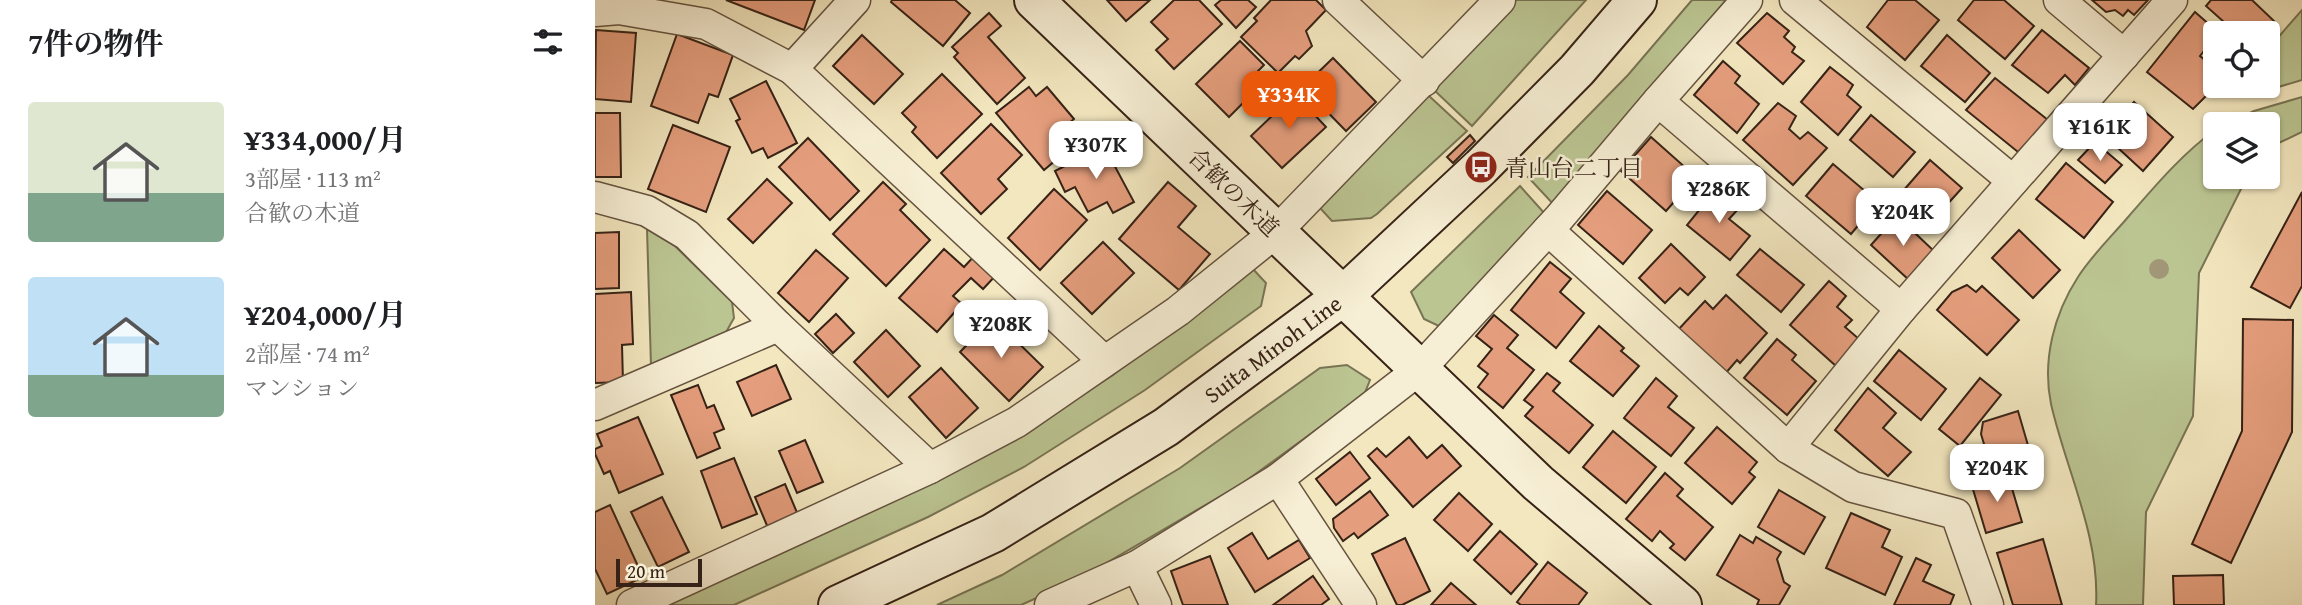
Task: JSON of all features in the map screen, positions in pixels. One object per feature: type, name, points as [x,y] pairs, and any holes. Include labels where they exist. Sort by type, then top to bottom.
[{"type":"main road","name":"合歓の木道","points":[[1034,0],[1538,482],[1682,605]]},
{"type":"main road","name":"Suita Minoh Line","points":[[838,605],[993,533],[1155,434],[1343,296],[1481,167],[1577,70],[1637,0]]},
{"type":"street","points":[[792,69],[855,0]]},
{"type":"street","points":[[1338,0],[1424,81]]},
{"type":"street","points":[[632,605],[930,468],[1017,422],[1178,311],[1276,232],[1500,0]]},
{"type":"street","points":[[1050,605],[1137,566],[1278,479],[1420,369],[1548,230],[1747,0]]},
{"type":"street","points":[[1795,0],[2013,181]]},
{"type":"street","points":[[2059,0],[2124,55]]},
{"type":"street","points":[[1789,448],[1901,309],[2172,0]]},
{"type":"street","points":[[595,11],[619,9],[706,24],[792,69],[1104,361]]},
{"type":"street","points":[[1658,101],[1901,309]]},
{"type":"street","points":[[595,197],[647,211],[687,235],[778,326],[930,468]]},
{"type":"street","points":[[1548,230],[1789,448],[1853,487],[1956,514],[1989,605]]},
{"type":"street","points":[[595,405],[778,326]]},
{"type":"street","points":[[1278,479],[1361,605]]},
{"type":"street","points":[[1137,566],[1156,605]]},
{"type":"green space","points":[[1516,0],[1586,0],[1472,126],[1434,90]]},
{"type":"green space","points":[[1692,0],[1726,0],[1555,206],[1528,177],[1628,75]]},
{"type":"green space","points":[[2302,10],[2302,80],[2280,86],[2280,35]]},
{"type":"green space","points":[[1428,95],[1467,131],[1371,218],[1332,221],[1320,208]]},
{"type":"green space","points":[[2302,97],[2302,132],[2280,142],[2280,112],[2252,112]]},
{"type":"green space","points":[[2203,140],[2203,189],[2241,189],[2199,273],[2193,416],[2146,512],[2143,605],[2096,605],[2093,554],[2081,503],[2051,404],[2048,371],[2052,338],[2062,306],[2089,261]]},
{"type":"green space","points":[[1520,186],[1546,215],[1441,327],[1424,319],[1411,292]]},
{"type":"green space","points":[[647,229],[675,246],[732,302],[734,318],[725,334],[651,366]]},
{"type":"green space","points":[[1252,268],[1266,283],[1261,306],[1145,390],[1024,467],[928,517],[734,605],[657,605],[1022,433],[1113,375]]},
{"type":"green space","points":[[1347,365],[1370,380],[1364,395],[1243,483],[1079,579],[1021,605],[937,605],[1002,575],[1180,468],[1320,368]]},
{"type":"building","points":[[726,0],[815,0],[804,30]]},
{"type":"building","points":[[955,0],[970,13],[943,46],[891,2]]},
{"type":"building","points":[[1107,0],[1150,0],[1126,21]]},
{"type":"building","points":[[1174,0],[1199,0],[1222,24],[1174,69],[1156,50],[1168,39],[1151,22]]},
{"type":"building","points":[[1221,0],[1248,0],[1256,7],[1236,28],[1215,5]]},
{"type":"building","points":[[1271,0],[1316,0],[1326,10],[1306,31],[1312,46],[1299,59],[1295,56],[1278,73],[1241,37],[1257,21],[1254,18]]},
{"type":"building","points":[[1888,0],[1915,0],[1939,20],[1905,60],[1867,27]]},
{"type":"building","points":[[1974,0],[2004,0],[2034,26],[2005,59],[1958,20]]},
{"type":"building","points":[[2092,0],[2148,0],[2134,15],[2128,10],[2123,16],[2115,10],[2106,12]]},
{"type":"building","points":[[2211,0],[2252,0],[2274,21],[2223,21],[2206,6]]},
{"type":"building","points":[[2195,12],[2205,21],[2203,21],[2203,52],[2200,56],[2203,58],[2204,98],[2193,109],[2147,72]]},
{"type":"building","points":[[989,13],[1001,26],[988,37],[1025,78],[997,104],[954,57],[958,53],[952,47]]},
{"type":"building","points":[[1767,13],[1789,31],[1784,37],[1795,47],[1792,52],[1804,61],[1783,84],[1737,43]]},
{"type":"building","points":[[596,30],[636,33],[631,102],[595,99]]},
{"type":"building","points":[[2042,30],[2089,68],[2075,85],[2065,75],[2048,93],[2012,65]]},
{"type":"building","points":[[677,34],[733,55],[718,97],[709,94],[698,123],[651,106]]},
{"type":"building","points":[[862,35],[903,74],[874,104],[833,66]]},
{"type":"building","points":[[1947,35],[1990,73],[1965,102],[1921,66]]},
{"type":"building","points":[[1240,41],[1264,65],[1256,73],[1268,86],[1253,100],[1248,98],[1229,117],[1196,84]]},
{"type":"building","points":[[1333,58],[1376,102],[1346,131],[1303,87]]},
{"type":"building","points":[[1723,61],[1740,76],[1735,83],[1759,104],[1737,133],[1694,95]]},
{"type":"building","points":[[1830,67],[1853,85],[1847,95],[1861,107],[1838,135],[1801,102]]},
{"type":"building","points":[[942,74],[982,114],[937,158],[912,132],[916,127],[902,113]]},
{"type":"building","points":[[1995,78],[2048,120],[2018,152],[1966,110]]},
{"type":"building","points":[[766,81],[797,143],[768,158],[763,148],[752,153],[736,121],[740,119],[730,99]]},
{"type":"building","points":[[1029,87],[1036,96],[1047,87],[1074,119],[1056,134],[1069,149],[1044,170],[996,113]]},
{"type":"building","points":[[1295,94],[1326,127],[1282,168],[1251,136]]},
{"type":"building","points":[[2134,102],[2173,137],[2143,171],[2105,136]]},
{"type":"building","points":[[1778,103],[1796,116],[1789,129],[1800,139],[1808,132],[1827,148],[1793,185],[1743,140]]},
{"type":"building","points":[[595,113],[620,113],[621,177],[595,177]]},
{"type":"building","points":[[1871,115],[1915,152],[1893,177],[1850,140]]},
{"type":"building","points":[[991,124],[1022,155],[998,179],[1007,189],[981,214],[941,173]]},
{"type":"building","points":[[673,125],[730,147],[706,212],[648,189]]},
{"type":"building","points":[[1470,135],[1475,141],[1453,163],[1447,157]]},
{"type":"building","points":[[1651,137],[1696,177],[1666,211],[1621,171]]},
{"type":"building","points":[[808,138],[859,191],[830,220],[779,167]]},
{"type":"building","points":[[2095,142],[2122,165],[2105,183],[2078,160]]},
{"type":"building","points":[[1104,146],[1134,202],[1113,213],[1107,202],[1088,212],[1075,187],[1065,192],[1055,171]]},
{"type":"building","points":[[1930,160],[1962,188],[1934,219],[1903,191]]},
{"type":"building","points":[[2066,163],[2113,202],[2084,238],[2036,199]]},
{"type":"building","points":[[1833,164],[1878,202],[1851,234],[1806,196]]},
{"type":"building","points":[[767,179],[792,203],[753,243],[728,219]]},
{"type":"building","points":[[883,182],[906,204],[900,210],[930,240],[886,286],[833,234]]},
{"type":"building","points":[[1168,182],[1196,206],[1178,227],[1210,254],[1179,290],[1119,239]]},
{"type":"building","points":[[1717,188],[1740,207],[1729,219],[1750,236],[1730,260],[1687,225]]},
{"type":"building","points":[[1054,189],[1087,220],[1040,270],[1008,238]]},
{"type":"building","points":[[1607,191],[1652,230],[1623,264],[1578,225]]},
{"type":"building","points":[[2302,192],[2302,286],[2290,308],[2251,287]]},
{"type":"building","points":[[1897,216],[1935,252],[1909,280],[1871,245]]},
{"type":"building","points":[[2019,230],[2060,270],[2033,298],[1992,258]]},
{"type":"building","points":[[619,232],[619,288],[595,289],[595,233]]},
{"type":"building","points":[[1103,242],[1134,273],[1092,314],[1061,283]]},
{"type":"building","points":[[1671,244],[1705,277],[1688,295],[1680,288],[1665,303],[1639,278]]},
{"type":"building","points":[[944,249],[964,267],[977,253],[998,273],[983,289],[971,278],[953,296],[962,304],[937,332],[899,298]]},
{"type":"building","points":[[1760,249],[1804,285],[1781,312],[1737,275]]},
{"type":"building","points":[[816,250],[848,278],[809,322],[778,293]]},
{"type":"building","points":[[1550,262],[1571,279],[1560,292],[1584,313],[1556,348],[1511,310]]},
{"type":"building","points":[[1829,281],[1846,296],[1837,307],[1852,320],[1845,327],[1859,339],[1836,366],[1790,325]]},
{"type":"building","points":[[1967,285],[1976,292],[1982,286],[2019,320],[1987,355],[1937,310],[1952,292]]},
{"type":"building","points":[[631,292],[633,344],[622,345],[623,382],[595,383],[595,294]]},
{"type":"building","points":[[1726,295],[1767,333],[1740,363],[1737,360],[1725,374],[1677,331],[1705,301],[1713,309]]},
{"type":"building","points":[[836,314],[854,333],[833,353],[815,334]]},
{"type":"building","points":[[1494,315],[1518,335],[1507,348],[1534,370],[1503,408],[1478,387],[1488,374],[1478,366],[1492,349],[1476,336]]},
{"type":"building","points":[[993,318],[1043,367],[1009,401],[960,352]]},
{"type":"building","points":[[2243,319],[2293,320],[2292,432],[2231,563],[2192,544],[2242,431]]},
{"type":"building","points":[[1599,326],[1624,348],[1621,351],[1639,366],[1613,396],[1570,361]]},
{"type":"building","points":[[886,330],[920,366],[888,397],[854,362]]},
{"type":"building","points":[[1777,339],[1796,355],[1792,360],[1816,381],[1787,415],[1744,378]]},
{"type":"building","points":[[1899,350],[1946,389],[1921,420],[1874,381]]},
{"type":"building","points":[[776,365],[791,399],[752,416],[737,382]]},
{"type":"building","points":[[941,368],[978,408],[946,438],[909,397]]},
{"type":"building","points":[[1547,373],[1560,383],[1553,391],[1593,425],[1569,453],[1525,416],[1533,407],[1524,400]]},
{"type":"building","points":[[1656,378],[1677,396],[1668,407],[1694,428],[1671,456],[1624,418]]},
{"type":"building","points":[[1980,378],[2001,395],[1960,446],[1939,429]]},
{"type":"building","points":[[698,385],[707,408],[714,405],[724,429],[714,433],[720,448],[697,458],[671,395]]},
{"type":"building","points":[[1868,388],[1896,413],[1883,428],[1911,452],[1888,476],[1835,430]]},
{"type":"building","points":[[2018,411],[2032,459],[1992,471],[1981,434],[1983,422]]},
{"type":"building","points":[[638,417],[663,474],[619,493],[610,471],[604,474],[595,454],[595,449],[602,446],[597,434]]},
{"type":"building","points":[[1717,427],[1757,462],[1749,472],[1755,477],[1732,504],[1685,463]]},
{"type":"building","points":[[1613,431],[1656,467],[1626,503],[1583,467]]},
{"type":"building","points":[[1409,437],[1427,458],[1442,445],[1461,466],[1413,507],[1368,456],[1377,448],[1386,457]]},
{"type":"building","points":[[805,440],[823,482],[797,493],[779,451]]},
{"type":"building","points":[[1350,452],[1370,478],[1336,505],[1316,479]]},
{"type":"building","points":[[734,458],[757,514],[722,528],[701,471]]},
{"type":"building","points":[[1665,473],[1683,489],[1677,496],[1713,527],[1685,560],[1670,548],[1674,544],[1660,531],[1652,541],[1626,519]]},
{"type":"building","points":[[2008,475],[2022,522],[1986,533],[1972,486]]},
{"type":"building","points":[[785,484],[798,515],[768,528],[755,497]]},
{"type":"building","points":[[1779,490],[1825,517],[1804,554],[1758,527]]},
{"type":"building","points":[[1370,491],[1388,515],[1358,538],[1354,533],[1343,541],[1334,528],[1333,519]]},
{"type":"building","points":[[1459,493],[1492,524],[1468,551],[1434,520]]},
{"type":"building","points":[[662,497],[689,552],[658,567],[631,512]]},
{"type":"building","points":[[610,505],[643,577],[607,594],[595,569],[595,512]]},
{"type":"building","points":[[1851,513],[1890,530],[1882,547],[1902,557],[1885,595],[1826,568]]},
{"type":"building","points":[[1500,531],[1537,564],[1511,594],[1474,560]]},
{"type":"building","points":[[1252,533],[1268,559],[1299,540],[1310,558],[1255,592],[1228,548]]},
{"type":"building","points":[[1740,535],[1753,543],[1756,537],[1781,552],[1777,559],[1784,582],[1790,586],[1779,605],[1757,605],[1759,600],[1717,575]]},
{"type":"building","points":[[1405,538],[1430,591],[1397,605],[1372,554]]},
{"type":"building","points":[[2043,539],[2062,605],[2013,605],[1997,553]]},
{"type":"building","points":[[1210,556],[1228,605],[1183,605],[1171,571]]},
{"type":"building","points":[[1916,558],[1931,565],[1923,581],[1954,595],[1950,605],[1894,605]]},
{"type":"building","points":[[1548,562],[1587,593],[1578,605],[1521,605],[1517,602]]},
{"type":"building","points":[[2223,575],[2224,605],[2174,605],[2173,576]]},
{"type":"building","points":[[1313,576],[1329,599],[1321,605],[1273,605]]},
{"type":"building","points":[[1451,583],[1476,605],[1431,605]]},
{"type":"place","name":"青山台二丁目","points":[[1481,167]]}]
